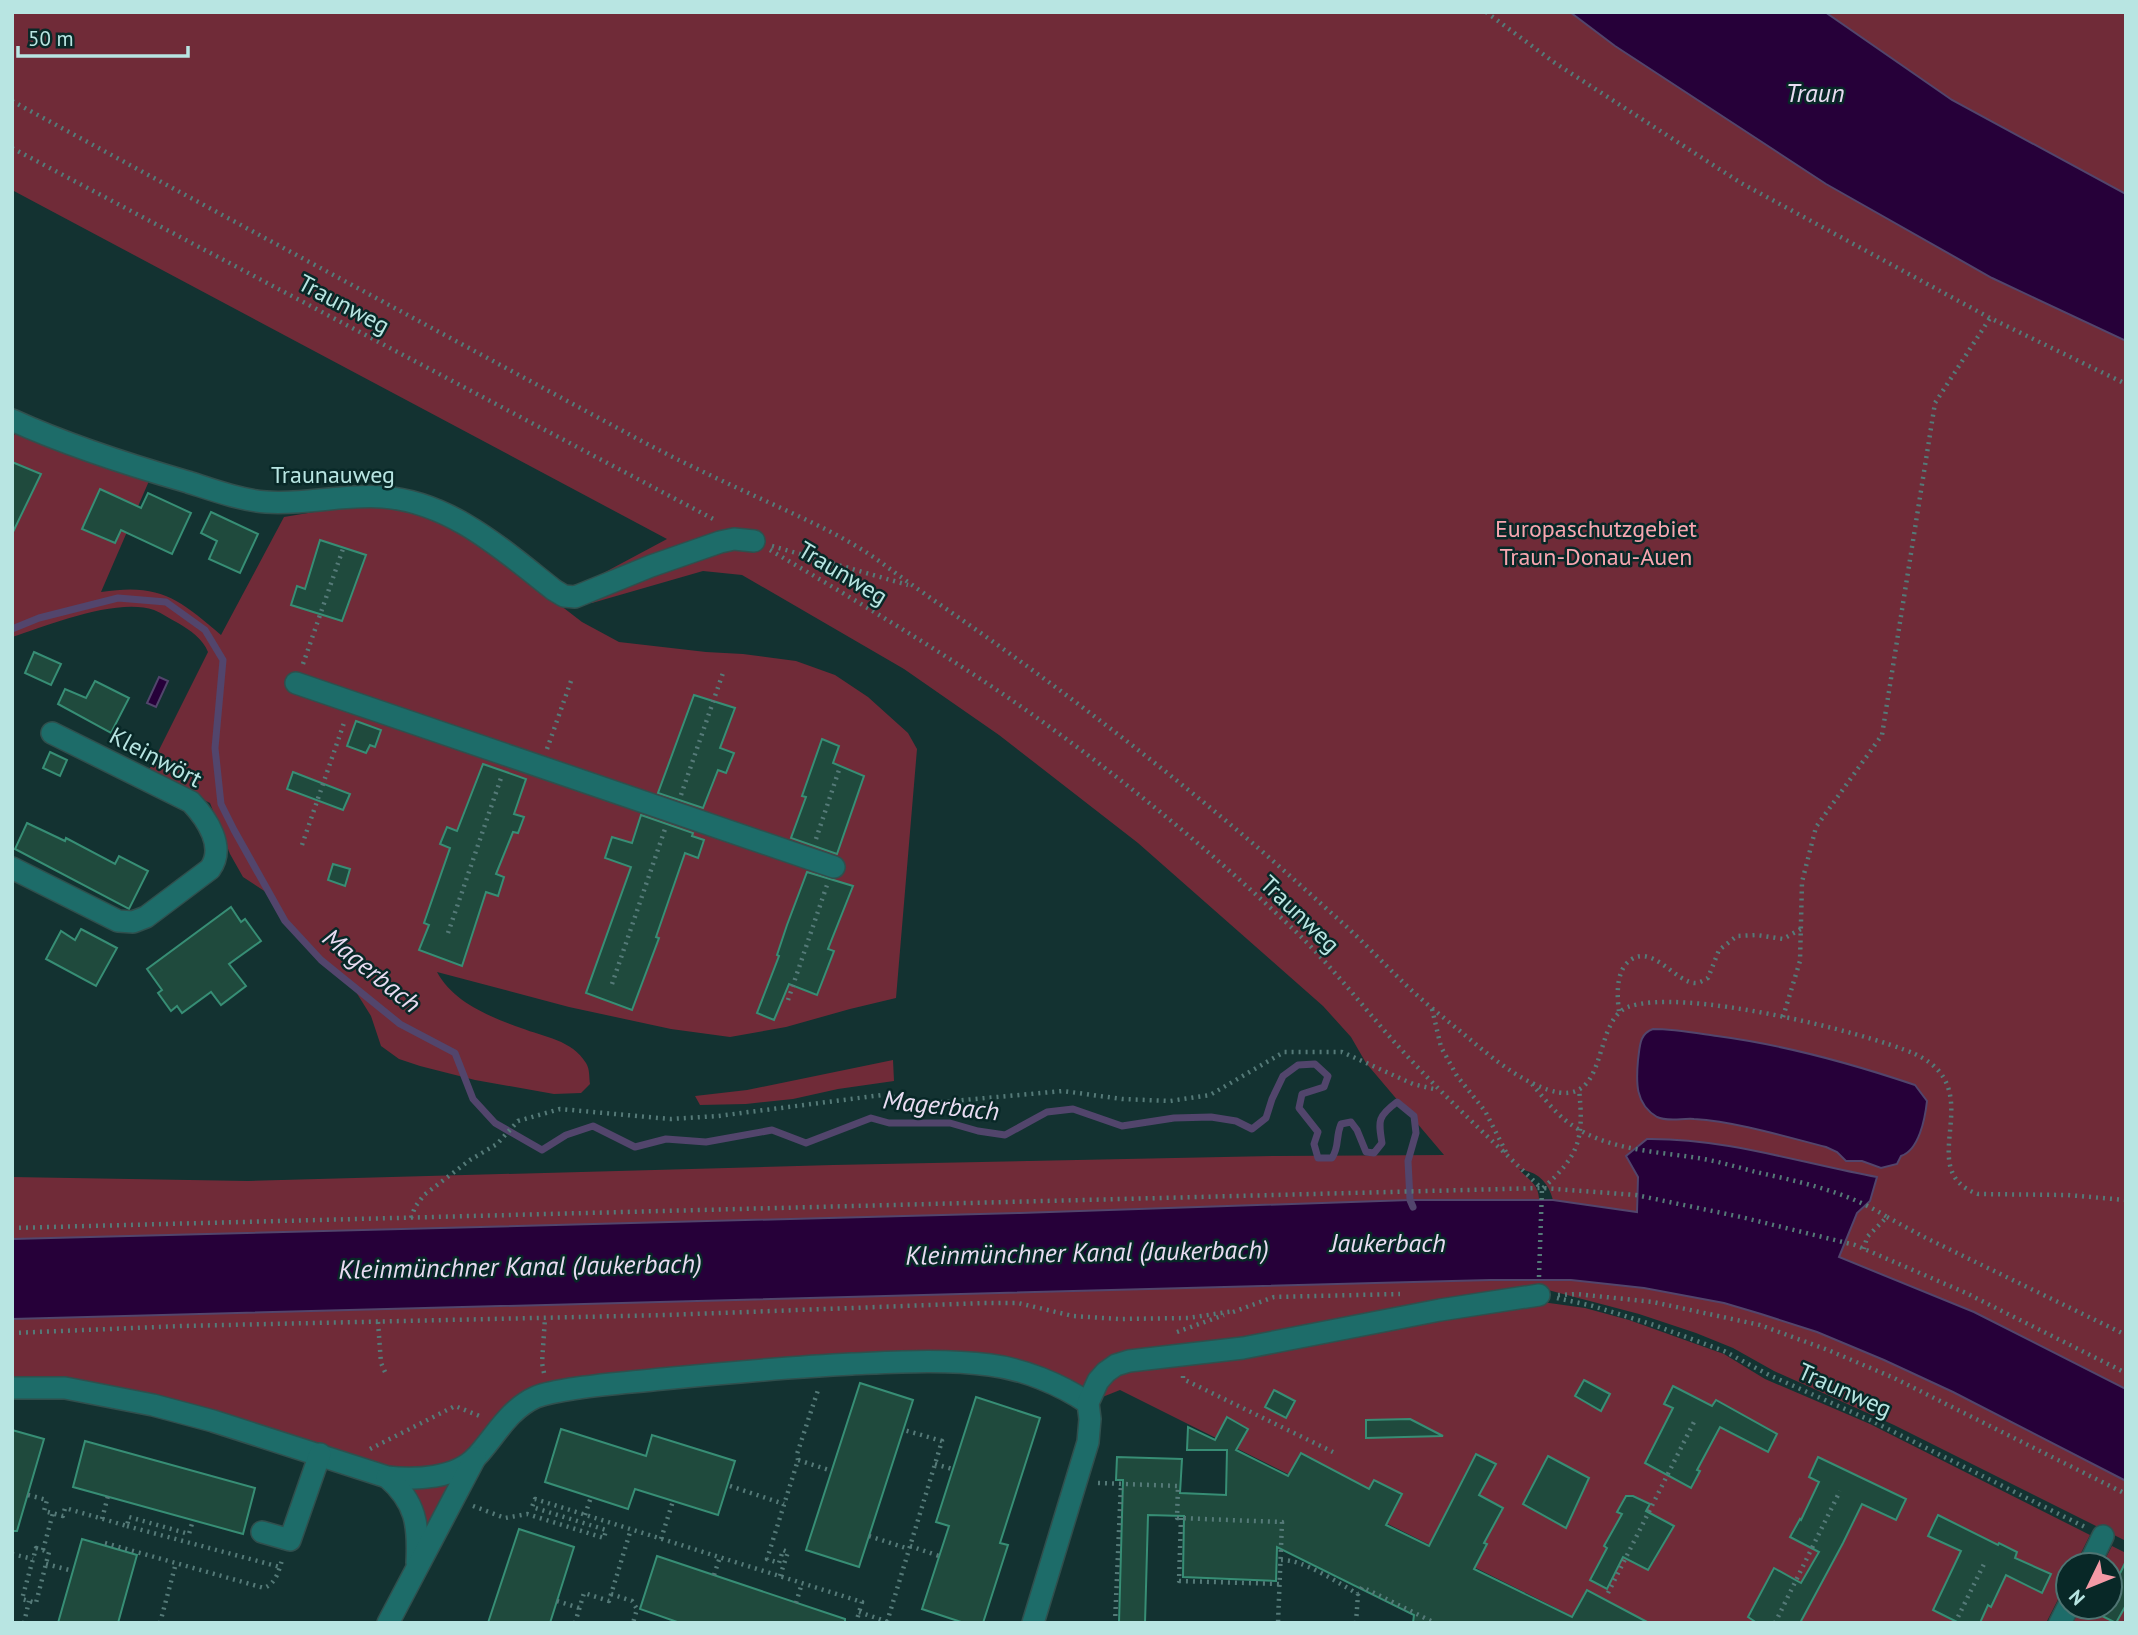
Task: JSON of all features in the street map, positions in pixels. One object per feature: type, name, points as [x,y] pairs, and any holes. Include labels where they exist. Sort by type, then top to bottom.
[{"type":"street","name":"Traunauweg","points":[[12,420],[120,461],[228,494],[265,502],[383,497],[412,501],[468,526],[564,596],[575,597],[720,542],[734,539],[754,541]]},
{"type":"street","points":[[296,683],[834,867]]},
{"type":"street","name":"Kleinwört","points":[[12,868],[118,921],[133,922],[146,917],[216,861],[216,845],[210,828],[191,802],[52,733]]},
{"type":"street","points":[[1033,1623],[1088,1442],[1088,1403],[1098,1381],[1116,1365],[1129,1361],[1243,1348],[1440,1310],[1539,1295]]},
{"type":"street","points":[[388,1623],[475,1458],[501,1425],[522,1405],[538,1396],[603,1385],[825,1366],[955,1362],[1014,1370],[1042,1380],[1088,1403]]},
{"type":"street","points":[[12,1388],[65,1388],[153,1405],[213,1421],[387,1477],[410,1479],[433,1476],[456,1470],[475,1458]]},
{"type":"street","points":[[262,1532],[290,1540],[320,1454]]},
{"type":"street","points":[[387,1477],[401,1489],[411,1504],[416,1524],[417,1567]]},
{"type":"street","points":[[2096,1551],[2103,1536]]},
{"type":"path","points":[[1486,12],[1555,63],[1741,183],[1990,318],[2126,384]]},
{"type":"path","points":[[12,101],[667,454],[822,527],[863,550],[1006,651],[1129,744],[1251,842],[1333,914],[1413,992],[1494,1060],[1531,1083],[1555,1093],[1579,1089],[1594,1072],[1600,1060],[1611,1022],[1619,1012],[1642,1004],[1713,1005],[1783,1017],[1896,1047],[1924,1059],[1939,1070],[1949,1087],[1953,1105],[1947,1151],[1949,1161],[1957,1182],[1966,1190],[1979,1194],[2067,1195],[2126,1200]]},
{"type":"path","name":"Traunweg","points":[[12,148],[717,521]]},
{"type":"path","points":[[1783,1017],[1800,961],[1802,882],[1816,827],[1882,735],[1935,403],[1990,318]]},
{"type":"path","points":[[754,541],[911,586]]},
{"type":"path","name":"Traunweg","points":[[754,541],[870,608],[982,680],[1123,782],[1219,861],[1293,929],[1332,969],[1439,1091],[1542,1188]]},
{"type":"path","points":[[296,683],[344,546]]},
{"type":"path","points":[[612,984],[724,670]]},
{"type":"path","points":[[541,767],[572,681]]},
{"type":"path","points":[[302,845],[351,702]]},
{"type":"path","points":[[449,933],[509,756]]},
{"type":"path","points":[[809,859],[839,770]]},
{"type":"path","points":[[788,1000],[834,867]]},
{"type":"path","points":[[1619,1012],[1617,995],[1620,981],[1624,966],[1632,959],[1654,959],[1686,980],[1697,983],[1708,978],[1719,950],[1737,936],[1758,935],[1783,939],[1801,929]]},
{"type":"path","points":[[1432,1007],[1441,1047],[1457,1076],[1485,1111],[1508,1156]]},
{"type":"path","points":[[411,1218],[415,1207],[425,1195],[470,1160],[497,1144],[518,1121],[560,1109],[670,1119],[718,1116],[881,1095],[931,1103],[1063,1091],[1122,1099],[1170,1101],[1210,1095],[1284,1052],[1342,1052],[1413,1084],[1439,1091]]},
{"type":"path","points":[[1531,1083],[1564,1119],[1620,1146],[1699,1158],[1853,1198],[1924,1237],[2125,1332]]},
{"type":"path","points":[[1579,1089],[1578,1144],[1560,1173],[1542,1188],[1539,1295],[1577,1294],[1653,1302],[1760,1325],[1894,1378],[2126,1494]]},
{"type":"path","points":[[12,1228],[1542,1188],[1636,1195],[1855,1245],[1966,1293],[2126,1373]]},
{"type":"path","points":[[1864,1249],[1867,1237],[1888,1217]]},
{"type":"path","points":[[1172,1333],[1273,1297],[1406,1294]]},
{"type":"path","name":"Traunweg","points":[[1539,1295],[1592,1306],[1724,1351],[1769,1375],[1872,1420],[2103,1536]]},
{"type":"path","points":[[12,1333],[182,1326],[667,1315],[983,1303],[1018,1303],[1073,1316],[1119,1319],[1188,1318],[1234,1311]]},
{"type":"path","points":[[545,1318],[541,1363],[549,1394]]},
{"type":"path","points":[[378,1322],[381,1363],[385,1372]]},
{"type":"path","points":[[1176,1355],[1184,1379],[1333,1452]]},
{"type":"path","points":[[780,1576],[788,1552],[783,1550],[779,1563],[767,1559],[825,1366]]},
{"type":"path","points":[[344,1462],[455,1406],[501,1425]]},
{"type":"path","points":[[1608,1593],[1695,1420]]},
{"type":"path","points":[[859,1612],[889,1622],[942,1441],[904,1430]]},
{"type":"path","points":[[798,1460],[832,1471]]},
{"type":"path","points":[[935,1464],[952,1469]]},
{"type":"path","points":[[1076,1482],[1178,1486],[1177,1518],[1282,1522],[1278,1623]]},
{"type":"path","points":[[1115,1623],[1121,1484]]},
{"type":"path","points":[[730,1486],[784,1504]]},
{"type":"path","points":[[1775,1623],[1840,1491]]},
{"type":"path","points":[[28,1495],[47,1500],[44,1511],[63,1516],[65,1508],[280,1567]]},
{"type":"path","points":[[102,1519],[108,1496]]},
{"type":"path","points":[[586,1515],[591,1497]]},
{"type":"path","points":[[453,1499],[505,1518],[527,1514],[604,1538],[606,1530],[532,1507],[535,1499],[862,1602],[856,1623]]},
{"type":"path","points":[[661,1539],[673,1501]]},
{"type":"path","points":[[43,1550],[52,1513]]},
{"type":"path","points":[[127,1526],[129,1517],[189,1534],[193,1520]]},
{"type":"path","points":[[1181,1518],[1179,1581],[1280,1584]]},
{"type":"path","points":[[575,1623],[584,1593],[608,1601],[631,1529]]},
{"type":"path","points":[[869,1536],[939,1556]]},
{"type":"path","points":[[105,1543],[264,1588],[275,1580],[290,1540]]},
{"type":"path","points":[[36,1548],[43,1550],[49,1552],[36,1603],[22,1599],[36,1548]]},
{"type":"path","points":[[12,1554],[33,1559]]},
{"type":"path","points":[[714,1575],[720,1557]]},
{"type":"path","points":[[1280,1560],[1300,1564],[1359,1594]]},
{"type":"path","points":[[160,1623],[176,1563]]},
{"type":"path","points":[[46,1564],[73,1571]]},
{"type":"path","points":[[1955,1623],[1984,1564]]},
{"type":"path","points":[[796,1603],[802,1583]]},
{"type":"path","points":[[1356,1623],[1362,1587],[1435,1623]]},
{"type":"path","points":[[611,1594],[632,1601],[637,1609],[633,1623]]},
{"type":"path","points":[[24,1623],[29,1601]]},
{"type":"path","points":[[557,1601],[579,1608]]},
{"type":"green space","name":"Europaschutzgebiet Traun-Donau-Auen","points":[[12,12],[2126,12],[2126,1389],[1974,1312],[1838,1257],[1852,1222],[1638,1212],[1553,1200],[1541,1178],[1519,1169],[1535,1185],[1539,1199],[1410,1200],[1020,1213],[12,1239],[12,1177],[248,1181],[833,1165],[1444,1155],[1366,1063],[1351,1037],[1323,1006],[1138,843],[999,735],[904,669],[742,575],[703,571],[592,603],[581,585],[667,539],[12,190]]},
{"type":"green space","points":[[16,431],[149,481],[101,592],[138,590],[167,596],[192,611],[221,635],[284,517],[350,506],[382,505],[437,519],[478,542],[582,622],[619,642],[796,661],[835,675],[868,697],[908,733],[917,749],[896,998],[786,1027],[730,1037],[671,1029],[569,1007],[437,972],[453,992],[473,1007],[509,1024],[557,1040],[573,1049],[587,1065],[590,1084],[581,1093],[554,1094],[475,1080],[399,1059],[381,1046],[371,1016],[356,992],[286,921],[275,898],[243,877],[230,854],[210,803],[148,772],[208,652],[199,639],[160,613],[139,607],[122,607],[83,614],[12,637],[12,440]]},
{"type":"green space","points":[[893,1060],[894,1081],[793,1099],[746,1104],[700,1105],[695,1096],[747,1090]]},
{"type":"green space","points":[[1571,1280],[1644,1288],[1724,1303],[1817,1332],[1953,1392],[2126,1481],[2126,1541],[1894,1425],[1774,1371],[1733,1348],[1639,1314],[1548,1290],[1134,1356],[1086,1393],[1002,1361],[544,1389],[464,1460],[418,1473],[12,1383],[12,1319]]},
{"type":"green space","points":[[1542,1302],[1585,1308],[1629,1320],[1724,1354],[1765,1379],[1870,1424],[2090,1535],[2082,1551],[2054,1551],[2054,1607],[2046,1623],[1586,1623],[1120,1390],[1095,1400],[1115,1370]]},
{"type":"green space","points":[[459,1477],[426,1539],[406,1484]]},
{"type":"green space","points":[[2112,1546],[2122,1551],[2109,1551]]},
{"type":"green space","points":[[2124,1552],[2126,1553],[2126,1623],[2073,1623],[2124,1621]]},
{"type":"water","name":"Traun","points":[[1570,12],[1825,12],[1952,100],[2126,194],[2126,341],[1992,278],[1826,184],[1615,46]]},
{"type":"water","points":[[159,677],[168,681],[156,707],[147,703]]},
{"type":"water","points":[[1653,1029],[1693,1032],[1792,1050],[1842,1062],[1915,1085],[1927,1101],[1917,1141],[1901,1156],[1897,1164],[1881,1168],[1862,1161],[1846,1161],[1837,1152],[1826,1147],[1760,1130],[1727,1123],[1657,1117],[1644,1106],[1637,1084],[1641,1041],[1648,1031]]},
{"type":"water","name":"Jaukerbach","points":[[1647,1139],[1734,1147],[1877,1177],[1870,1201],[1857,1213],[1839,1257],[1974,1312],[2126,1389],[2126,1481],[1953,1392],[1817,1332],[1724,1303],[1644,1288],[1571,1280],[12,1319],[12,1239],[1020,1213],[1410,1200],[1553,1200],[1637,1212],[1638,1177],[1626,1156]]},
{"type":"building","points":[[12,462],[41,474],[12,534]]},
{"type":"building","points":[[100,489],[141,508],[148,493],[191,513],[172,554],[121,530],[115,543],[82,529]]},
{"type":"building","points":[[211,512],[258,534],[240,573],[209,559],[217,541],[201,533]]},
{"type":"building","points":[[320,540],[366,555],[342,621],[291,605],[297,586],[305,589]]},
{"type":"building","points":[[34,652],[61,664],[51,685],[25,673]]},
{"type":"building","points":[[95,681],[129,698],[111,733],[58,704],[65,689],[86,698]]},
{"type":"building","points":[[694,695],[735,708],[720,748],[734,753],[726,773],[718,770],[703,808],[658,793]]},
{"type":"building","points":[[356,721],[381,730],[375,747],[370,745],[366,753],[347,746]]},
{"type":"building","points":[[822,739],[839,746],[833,763],[864,776],[837,854],[791,838]]},
{"type":"building","points":[[50,752],[67,760],[60,776],[43,768]]},
{"type":"building","points":[[483,764],[526,779],[514,814],[524,817],[518,833],[513,832],[496,874],[504,877],[498,896],[486,892],[462,966],[419,950],[429,925],[424,923],[450,848],[440,844],[447,827],[457,831]]},
{"type":"building","points":[[293,772],[350,794],[343,810],[287,789]]},
{"type":"building","points":[[641,815],[693,833],[692,836],[704,840],[698,858],[685,853],[656,937],[659,938],[632,1010],[586,993],[631,867],[605,858],[612,837],[632,843]]},
{"type":"building","points":[[27,823],[65,841],[66,838],[115,864],[119,856],[148,871],[129,909],[15,849]]},
{"type":"building","points":[[333,864],[350,869],[345,886],[328,880]]},
{"type":"building","points":[[807,872],[853,886],[828,949],[834,951],[817,995],[789,984],[774,1020],[757,1013]]},
{"type":"building","points":[[231,907],[241,922],[245,919],[261,941],[229,964],[246,986],[221,1005],[211,992],[182,1013],[177,1006],[171,1011],[158,993],[162,990],[147,969]]},
{"type":"building","points":[[81,929],[117,948],[96,986],[46,959],[61,931],[75,940]]},
{"type":"building","points":[[1584,1380],[1610,1394],[1601,1411],[1575,1396]]},
{"type":"building","points":[[860,1383],[913,1400],[859,1567],[806,1550]]},
{"type":"building","points":[[1673,1386],[1712,1406],[1716,1400],[1777,1434],[1768,1452],[1720,1427],[1697,1470],[1700,1471],[1691,1488],[1645,1463],[1673,1408],[1664,1404]]},
{"type":"building","points":[[1274,1390],[1295,1401],[1286,1418],[1265,1407]]},
{"type":"building","points":[[976,1397],[1040,1418],[1000,1543],[1008,1545],[983,1623],[964,1623],[922,1609],[949,1526],[936,1522]]},
{"type":"building","points":[[1227,1417],[1248,1429],[1236,1450],[1288,1476],[1301,1453],[1369,1489],[1374,1480],[1402,1494],[1386,1525],[1429,1546],[1476,1454],[1496,1464],[1479,1495],[1503,1508],[1484,1543],[1487,1544],[1474,1569],[1572,1617],[1587,1590],[1649,1623],[1413,1623],[1414,1615],[1277,1547],[1276,1581],[1183,1577],[1184,1516],[1148,1515],[1145,1623],[1119,1623],[1123,1480],[1116,1480],[1117,1457],[1182,1459],[1180,1493],[1226,1495],[1227,1450],[1187,1450],[1188,1427],[1215,1440]]},
{"type":"building","points":[[1410,1419],[1443,1436],[1366,1438],[1366,1420]]},
{"type":"building","points":[[561,1429],[646,1456],[652,1435],[735,1461],[718,1515],[635,1489],[628,1509],[545,1482]]},
{"type":"building","points":[[12,1430],[44,1439],[17,1531],[12,1531]]},
{"type":"building","points":[[85,1441],[255,1488],[243,1534],[73,1487]]},
{"type":"building","points":[[1548,1456],[1589,1478],[1566,1528],[1523,1504]]},
{"type":"building","points":[[1818,1457],[1906,1499],[1896,1520],[1862,1504],[1800,1623],[1757,1623],[1748,1617],[1774,1568],[1801,1583],[1819,1552],[1790,1537],[1819,1482],[1809,1477]]},
{"type":"building","points":[[1626,1496],[1633,1496],[1650,1504],[1646,1511],[1674,1526],[1648,1570],[1623,1557],[1607,1589],[1590,1580],[1607,1548],[1604,1546],[1622,1514],[1617,1512]]},
{"type":"building","points":[[1938,1515],[2017,1552],[2015,1558],[2051,1574],[2042,1593],[2006,1575],[1980,1623],[1959,1623],[1933,1610],[1961,1551],[1928,1536]]},
{"type":"building","points":[[519,1529],[574,1547],[550,1623],[488,1623]]},
{"type":"building","points":[[82,1539],[137,1555],[118,1623],[58,1623]]},
{"type":"building","points":[[657,1556],[845,1619],[845,1623],[680,1623],[640,1609]]},
{"type":"building","points":[[2126,1561],[2124,1609],[2124,1565]]},
{"type":"waterway","name":"Magerbach","points":[[12,629],[39,618],[118,598],[166,602],[205,630],[223,660],[215,748],[221,804],[285,921],[321,960],[400,1024],[455,1053],[473,1099],[495,1123],[542,1150],[566,1135],[593,1126],[635,1147],[666,1139],[706,1142],[772,1130],[806,1143],[871,1118],[889,1123],[950,1123],[1005,1135],[1047,1112],[1073,1109],[1122,1126],[1174,1118],[1211,1117],[1236,1121],[1252,1129],[1266,1118],[1283,1076],[1298,1065],[1315,1064],[1328,1076],[1324,1087],[1302,1094],[1299,1108],[1318,1132],[1314,1144],[1318,1158],[1332,1158],[1341,1124],[1351,1122],[1366,1152],[1374,1153],[1382,1143],[1380,1124],[1386,1111],[1397,1102],[1414,1116],[1416,1133],[1408,1161],[1410,1200],[1413,1207]]},
{"type":"water label","name":"Kleinmünchner Kanal (Jaukerbach)","points":[[1087,1252]]},
{"type":"water label","name":"Kleinmünchner Kanal (Jaukerbach)","points":[[520,1266]]}]
